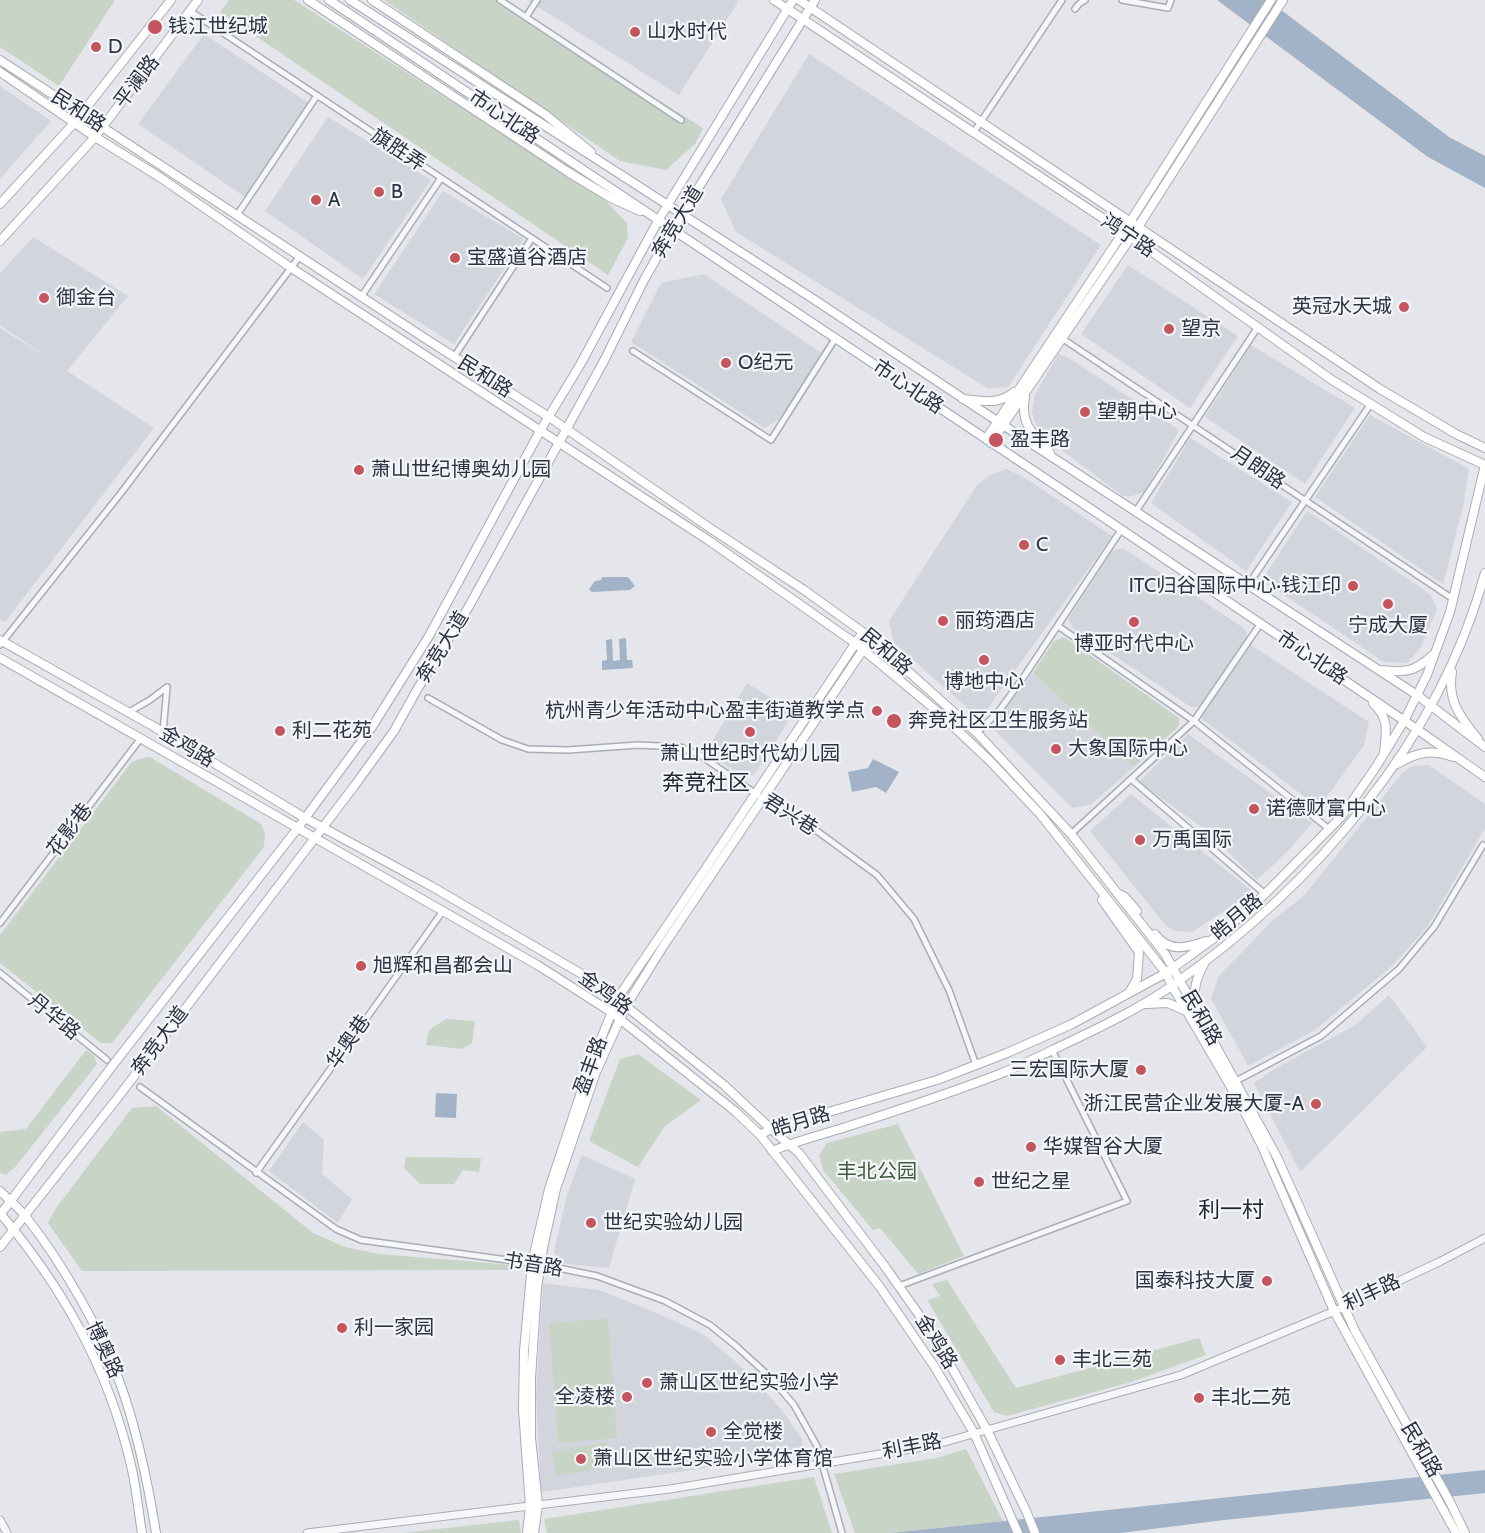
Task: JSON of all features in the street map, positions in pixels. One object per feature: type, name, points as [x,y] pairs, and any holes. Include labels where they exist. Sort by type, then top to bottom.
[{"type":"main road","name":"平澜路","points":[[0,204],[75,122],[171,0]]},
{"type":"main road","name":"平澜路","points":[[0,241],[95,137],[198,0]]},
{"type":"main road","points":[[308,0],[568,172],[611,198],[659,219]]},
{"type":"main road","name":"市心北路","points":[[329,0],[1261,623],[1485,777]]},
{"type":"main road","name":"市心北路","points":[[350,0],[682,214],[1417,695],[1485,747]]},
{"type":"main road","points":[[372,0],[546,115],[613,170]]},
{"type":"main road","name":"鸿宁路","points":[[774,0],[1131,237],[1370,405],[1424,437],[1485,465]]},
{"type":"main road","name":"奔竞大道","points":[[0,1214],[297,829],[372,727],[429,636],[540,431],[659,219],[793,0]]},
{"type":"main road","name":"鸿宁路","points":[[799,0],[1380,389],[1456,434],[1485,448]]},
{"type":"main road","name":"奔竞大道","points":[[0,1247],[119,1096],[315,839],[394,731],[468,608],[673,229],[815,0]]},
{"type":"main road","points":[[988,441],[1271,0]]},
{"type":"main road","points":[[963,399],[996,401],[1023,389],[1063,339],[1138,227],[1283,0]]},
{"type":"main road","name":"民和路","points":[[0,60],[361,297],[566,428],[804,590],[871,638],[977,733],[1071,834],[1165,954],[1172,986],[1261,1144],[1334,1311],[1456,1533]]},
{"type":"main road","name":"民和路","points":[[0,72],[95,137],[158,176],[290,267],[708,540],[864,650],[938,712],[990,761],[1040,814],[1094,882],[1180,980],[1277,1157],[1355,1331],[1465,1533]]},
{"type":"main road","points":[[1023,389],[1024,420],[1030,431],[1055,459]]},
{"type":"main road","name":"皓月路","points":[[760,1135],[771,1129],[937,1080],[1072,1024],[1170,971],[1213,939],[1265,894],[1342,816],[1383,757],[1404,721],[1435,653],[1453,599],[1485,465]]},
{"type":"main road","name":"皓月路","points":[[772,1151],[998,1075],[1116,1020],[1172,986],[1206,960],[1284,894],[1317,861],[1393,766],[1418,730],[1454,661],[1485,573]]},
{"type":"main road","name":"盈丰路","points":[[536,1264],[568,1150],[596,1072],[626,1006],[664,945],[713,875],[759,796],[863,632]]},
{"type":"main road","name":"盈丰路","points":[[534,1533],[534,1505],[523,1410],[524,1351],[536,1264],[549,1188],[568,1127],[611,1012],[617,999],[871,638]]},
{"type":"main road","name":"金鸡路","points":[[1,642],[129,712],[305,818],[430,886],[580,973],[617,999],[724,1085],[800,1153],[934,1336],[987,1430],[1035,1533]]},
{"type":"main road","points":[[1379,670],[1399,673],[1412,671],[1435,653]]},
{"type":"main road","name":"金鸡路","points":[[0,658],[539,966],[620,1018],[736,1112],[760,1135],[880,1287],[934,1366],[974,1433],[1018,1533]]},
{"type":"main road","points":[[1454,661],[1450,681],[1454,707],[1485,747]]},
{"type":"main road","points":[[1362,693],[1383,712],[1386,724],[1383,757]]},
{"type":"main road","points":[[1393,766],[1411,755],[1426,751],[1454,757]]},
{"type":"main road","points":[[1094,882],[1100,896],[1139,952],[1137,979],[1130,992]]},
{"type":"main road","points":[[1114,891],[1125,897],[1160,941],[1171,948],[1187,948],[1213,939]]},
{"type":"main road","points":[[1203,1020],[1194,995],[1196,983],[1206,960]]},
{"type":"main road","points":[[1139,1006],[1168,1003],[1184,1009],[1191,1018]]},
{"type":"main road","name":"博奥路","points":[[0,1191],[25,1215],[75,1290],[120,1383],[138,1443],[156,1533]]},
{"type":"main road","name":"博奥路","points":[[0,1214],[44,1269],[68,1305],[89,1343],[106,1383],[131,1463],[142,1533]]},
{"type":"main road","name":"盈丰路","points":[[527,1533],[534,1505]]},
{"type":"street","points":[[500,0],[681,120]]},
{"type":"street","points":[[526,17],[537,0]]},
{"type":"street","points":[[974,132],[1062,0]]},
{"type":"street","points":[[1075,9],[1085,0]]},
{"type":"street","points":[[1122,0],[1168,8],[1171,0]]},
{"type":"street","name":"旗胜弄","points":[[190,11],[316,97],[607,288]]},
{"type":"street","points":[[237,215],[316,97]]},
{"type":"street","points":[[361,297],[441,178]]},
{"type":"street","points":[[454,357],[532,238]]},
{"type":"street","points":[[1,642],[121,493],[300,256]]},
{"type":"street","points":[[1136,511],[1258,327]]},
{"type":"street","points":[[633,351],[771,440],[835,339]]},
{"type":"street","name":"月朗路","points":[[1063,339],[1453,599]]},
{"type":"street","points":[[1248,585],[1370,405]]},
{"type":"street","points":[[977,733],[999,711],[1121,530]]},
{"type":"street","points":[[1071,834],[1194,722],[1261,623]]},
{"type":"street","points":[[1058,626],[1194,722],[1329,829]]},
{"type":"street","points":[[129,712],[167,687],[163,732]]},
{"type":"street","name":"君兴巷","points":[[428,698],[502,740],[528,749],[568,750],[639,745],[680,747],[700,755],[759,796],[817,831],[877,875],[914,919],[949,990],[976,1065]]},
{"type":"street","name":"花影巷","points":[[0,923],[141,738]]},
{"type":"street","points":[[1131,779],[1265,894]]},
{"type":"street","points":[[1236,1082],[1321,1036],[1399,969],[1434,927],[1483,845]]},
{"type":"street","name":"华奥巷","points":[[256,1173],[442,911]]},
{"type":"street","name":"丹华路","points":[[0,973],[107,1060]]},
{"type":"street","points":[[899,1286],[1127,1202],[1052,1050]]},
{"type":"street","name":"书音路","points":[[140,1087],[336,1229],[361,1240],[536,1264],[597,1276],[665,1301],[710,1325],[770,1377],[794,1405],[816,1446],[842,1533]]},
{"type":"street","name":"利丰路","points":[[307,1533],[670,1489],[934,1444],[1181,1375],[1344,1307],[1485,1238]]},
{"type":"street","points":[[0,1520],[7,1533]]},
{"type":"shaded area","points":[[527,0],[735,0],[738,2],[679,95]]},
{"type":"shaded area","points":[[204,34],[313,106],[251,201],[138,124]]},
{"type":"shaded area","points":[[809,54],[1101,245],[1008,387],[987,388],[736,232],[721,199]]},
{"type":"shaded area","points":[[0,86],[51,121],[0,179]]},
{"type":"shaded area","points":[[328,117],[431,180],[363,279],[265,211]]},
{"type":"shaded area","points":[[443,191],[524,239],[454,344],[374,294]]},
{"type":"shaded area","points":[[33,237],[128,296],[67,371],[154,428],[5,622],[0,620],[0,328],[50,359],[0,325],[0,273]]},
{"type":"shaded area","points":[[1128,265],[1238,336],[1190,408],[1081,334]]},
{"type":"shaded area","points":[[704,274],[823,354],[780,418],[765,428],[631,342],[661,283]]},
{"type":"shaded area","points":[[1251,345],[1355,408],[1305,484],[1205,417]]},
{"type":"shaded area","name":"望朝中心","points":[[1058,354],[1067,357],[1178,429],[1145,492],[1123,496],[1045,438],[1037,427],[1032,413],[1035,395]]},
{"type":"shaded area","points":[[1370,415],[1469,469],[1463,507],[1443,584],[1315,497]]},
{"type":"shaded area","points":[[1190,438],[1292,502],[1246,571],[1151,503]]},
{"type":"shaded area","name":"博地中心","points":[[1007,469],[1025,478],[1112,536],[980,719],[894,643],[889,621],[977,485],[990,475]]},
{"type":"shaded area","points":[[1307,511],[1430,594],[1437,609],[1421,647],[1407,663],[1384,662],[1262,580]]},
{"type":"shaded area","name":"博亚时代中心","points":[[1123,548],[1245,629],[1247,638],[1202,707],[1191,707],[1073,628],[1068,619],[1112,551]]},
{"type":"shaded area","points":[[1251,645],[1369,722],[1364,745],[1319,808],[1200,717]]},
{"type":"shaded area","name":"大象国际中心","points":[[1033,673],[1134,767],[1090,805],[1072,808],[991,727]]},
{"type":"shaded area","name":"萧山世纪时代幼儿园","points":[[747,683],[794,712],[755,774],[746,778],[706,752]]},
{"type":"shaded area","name":"诺德财富中心","points":[[1188,734],[1312,823],[1287,852],[1257,880],[1203,828],[1139,782]]},
{"type":"shaded area","points":[[1429,765],[1485,804],[1485,828],[1428,926],[1392,966],[1315,1030],[1248,1066],[1211,998],[1219,976],[1274,919],[1304,896],[1402,773],[1413,766]]},
{"type":"shaded area","points":[[1131,794],[1253,892],[1192,932],[1174,931],[1166,926],[1090,831]]},
{"type":"shaded area","points":[[1389,995],[1427,1047],[1300,1172],[1254,1083],[1271,1071],[1357,1024]]},
{"type":"shaded area","points":[[303,1122],[324,1140],[322,1174],[352,1199],[338,1223],[269,1171]]},
{"type":"shaded area","name":"世纪实验幼儿园","points":[[582,1155],[635,1179],[609,1268],[567,1264],[557,1260],[554,1251],[567,1195]]},
{"type":"shaded area","name":"萧山区世纪实验小学","points":[[543,1283],[599,1290],[703,1334],[746,1371],[782,1410],[802,1439],[803,1454],[541,1492],[536,1395]]},
{"type":"green space","points":[[0,0],[115,0],[59,86],[0,47]]},
{"type":"green space","points":[[229,0],[294,0],[605,200],[627,223],[628,238],[608,275],[220,12]]},
{"type":"green space","points":[[384,0],[497,0],[703,128],[695,144],[666,170],[620,161]]},
{"type":"green space","points":[[1064,637],[1179,718],[1179,726],[1134,767],[1033,673],[1054,641]]},
{"type":"green space","points":[[150,757],[261,824],[265,834],[264,847],[112,1043],[101,1043],[0,963],[0,935],[131,763]]},
{"type":"green space","points":[[446,1019],[475,1021],[472,1043],[462,1049],[426,1045],[429,1030]]},
{"type":"green space","points":[[86,1050],[93,1054],[97,1064],[16,1166],[6,1175],[0,1173],[0,1132],[26,1129]]},
{"type":"green space","points":[[638,1054],[701,1100],[665,1126],[638,1167],[589,1141],[620,1059]]},
{"type":"green space","points":[[156,1106],[313,1233],[345,1247],[379,1254],[514,1265],[514,1270],[82,1271],[48,1223],[56,1208],[132,1108]]},
{"type":"green space","name":"丰北公园","points":[[898,1124],[964,1256],[918,1274],[880,1228],[873,1230],[823,1170],[819,1155],[827,1143]]},
{"type":"green space","points":[[406,1157],[481,1158],[479,1172],[463,1170],[454,1184],[420,1184],[404,1168]]},
{"type":"green space","points":[[947,1280],[1016,1388],[1199,1338],[1206,1355],[1131,1382],[1007,1416],[994,1412],[927,1300],[940,1296],[932,1284]]},
{"type":"green space","points":[[608,1319],[617,1438],[558,1443],[549,1323]]},
{"type":"green space","name":"萧山区世纪实验小学体育馆","points":[[606,1442],[611,1466],[556,1476],[552,1452]]},
{"type":"green space","points":[[966,1449],[1003,1521],[891,1533],[855,1533],[834,1474],[937,1458]]},
{"type":"green space","points":[[814,1477],[832,1533],[547,1533],[544,1519]]},
{"type":"green space","points":[[519,1520],[521,1533],[402,1533]]},
{"type":"water","points":[[1217,0],[1268,0],[1449,137],[1485,156],[1485,188],[1428,157]]},
{"type":"water","points":[[602,577],[628,577],[635,586],[630,590],[592,592],[589,589],[595,581],[601,580]]},
{"type":"water","points":[[626,638],[627,660],[632,660],[633,668],[602,670],[602,661],[607,660],[606,640],[612,639],[613,661],[620,660],[619,639]]},
{"type":"water","points":[[873,759],[899,772],[886,793],[876,787],[852,792],[848,772],[868,768]]},
{"type":"water","points":[[436,1093],[457,1094],[456,1118],[435,1117]]},
{"type":"water","points":[[1485,1470],[1485,1493],[1121,1533],[891,1533]]},
{"type":"place","name":"钱江世纪城","points":[[155,27]]},
{"type":"place","name":"山水时代","points":[[635,32]]},
{"type":"place","name":"D","points":[[96,47]]},
{"type":"place","name":"B","points":[[379,192]]},
{"type":"place","name":"A","points":[[316,200]]},
{"type":"place","name":"宝盛道谷酒店","points":[[455,258]]},
{"type":"place","name":"御金台","points":[[44,298]]},
{"type":"place","name":"英冠水天城","points":[[1404,307]]},
{"type":"place","name":"望京","points":[[1169,329]]},
{"type":"place","name":"O纪元","points":[[726,363]]},
{"type":"place","name":"望朝中心","points":[[1085,412]]},
{"type":"place","name":"盈丰路","points":[[996,440]]},
{"type":"place","name":"萧山世纪博奥幼儿园","points":[[359,470]]},
{"type":"place","name":"C","points":[[1024,545]]},
{"type":"place","name":"ITC归谷国际中心·钱江印","points":[[1353,586]]},
{"type":"place","name":"宁成大厦","points":[[1388,604]]},
{"type":"place","name":"丽筠酒店","points":[[943,621]]},
{"type":"place","name":"博亚时代中心","points":[[1134,622]]},
{"type":"place","name":"博地中心","points":[[984,660]]},
{"type":"place","name":"杭州青少年活动中心盈丰街道教学点","points":[[877,711]]},
{"type":"place","name":"奔竞社区卫生服务站","points":[[894,721]]},
{"type":"place","name":"利二花苑","points":[[280,731]]},
{"type":"place","name":"萧山世纪时代幼儿园","points":[[750,732]]},
{"type":"place","name":"大象国际中心","points":[[1056,749]]},
{"type":"place","name":"诺德财富中心","points":[[1254,809]]},
{"type":"place","name":"万禹国际","points":[[1140,840]]},
{"type":"place","name":"旭辉和昌都会山","points":[[361,966]]},
{"type":"place","name":"三宏国际大厦","points":[[1141,1070]]},
{"type":"place","name":"浙江民营企业发展大厦-A","points":[[1316,1104]]},
{"type":"place","name":"华媒智谷大厦","points":[[1031,1147]]},
{"type":"place","name":"世纪之星","points":[[979,1182]]},
{"type":"place","name":"世纪实验幼儿园","points":[[591,1223]]},
{"type":"place","name":"国泰科技大厦","points":[[1267,1281]]},
{"type":"place","name":"利一家园","points":[[342,1328]]},
{"type":"place","name":"丰北三苑","points":[[1060,1360]]},
{"type":"place","name":"萧山区世纪实验小学","points":[[647,1383]]},
{"type":"place","name":"全凌楼","points":[[627,1397]]},
{"type":"place","name":"丰北二苑","points":[[1199,1398]]},
{"type":"place","name":"全觉楼","points":[[711,1432]]},
{"type":"place","name":"萧山区世纪实验小学体育馆","points":[[581,1459]]},
{"type":"district","name":"奔竞社区","points":[[706,784]]},
{"type":"district","name":"利一村","points":[[1231,1211]]}]
